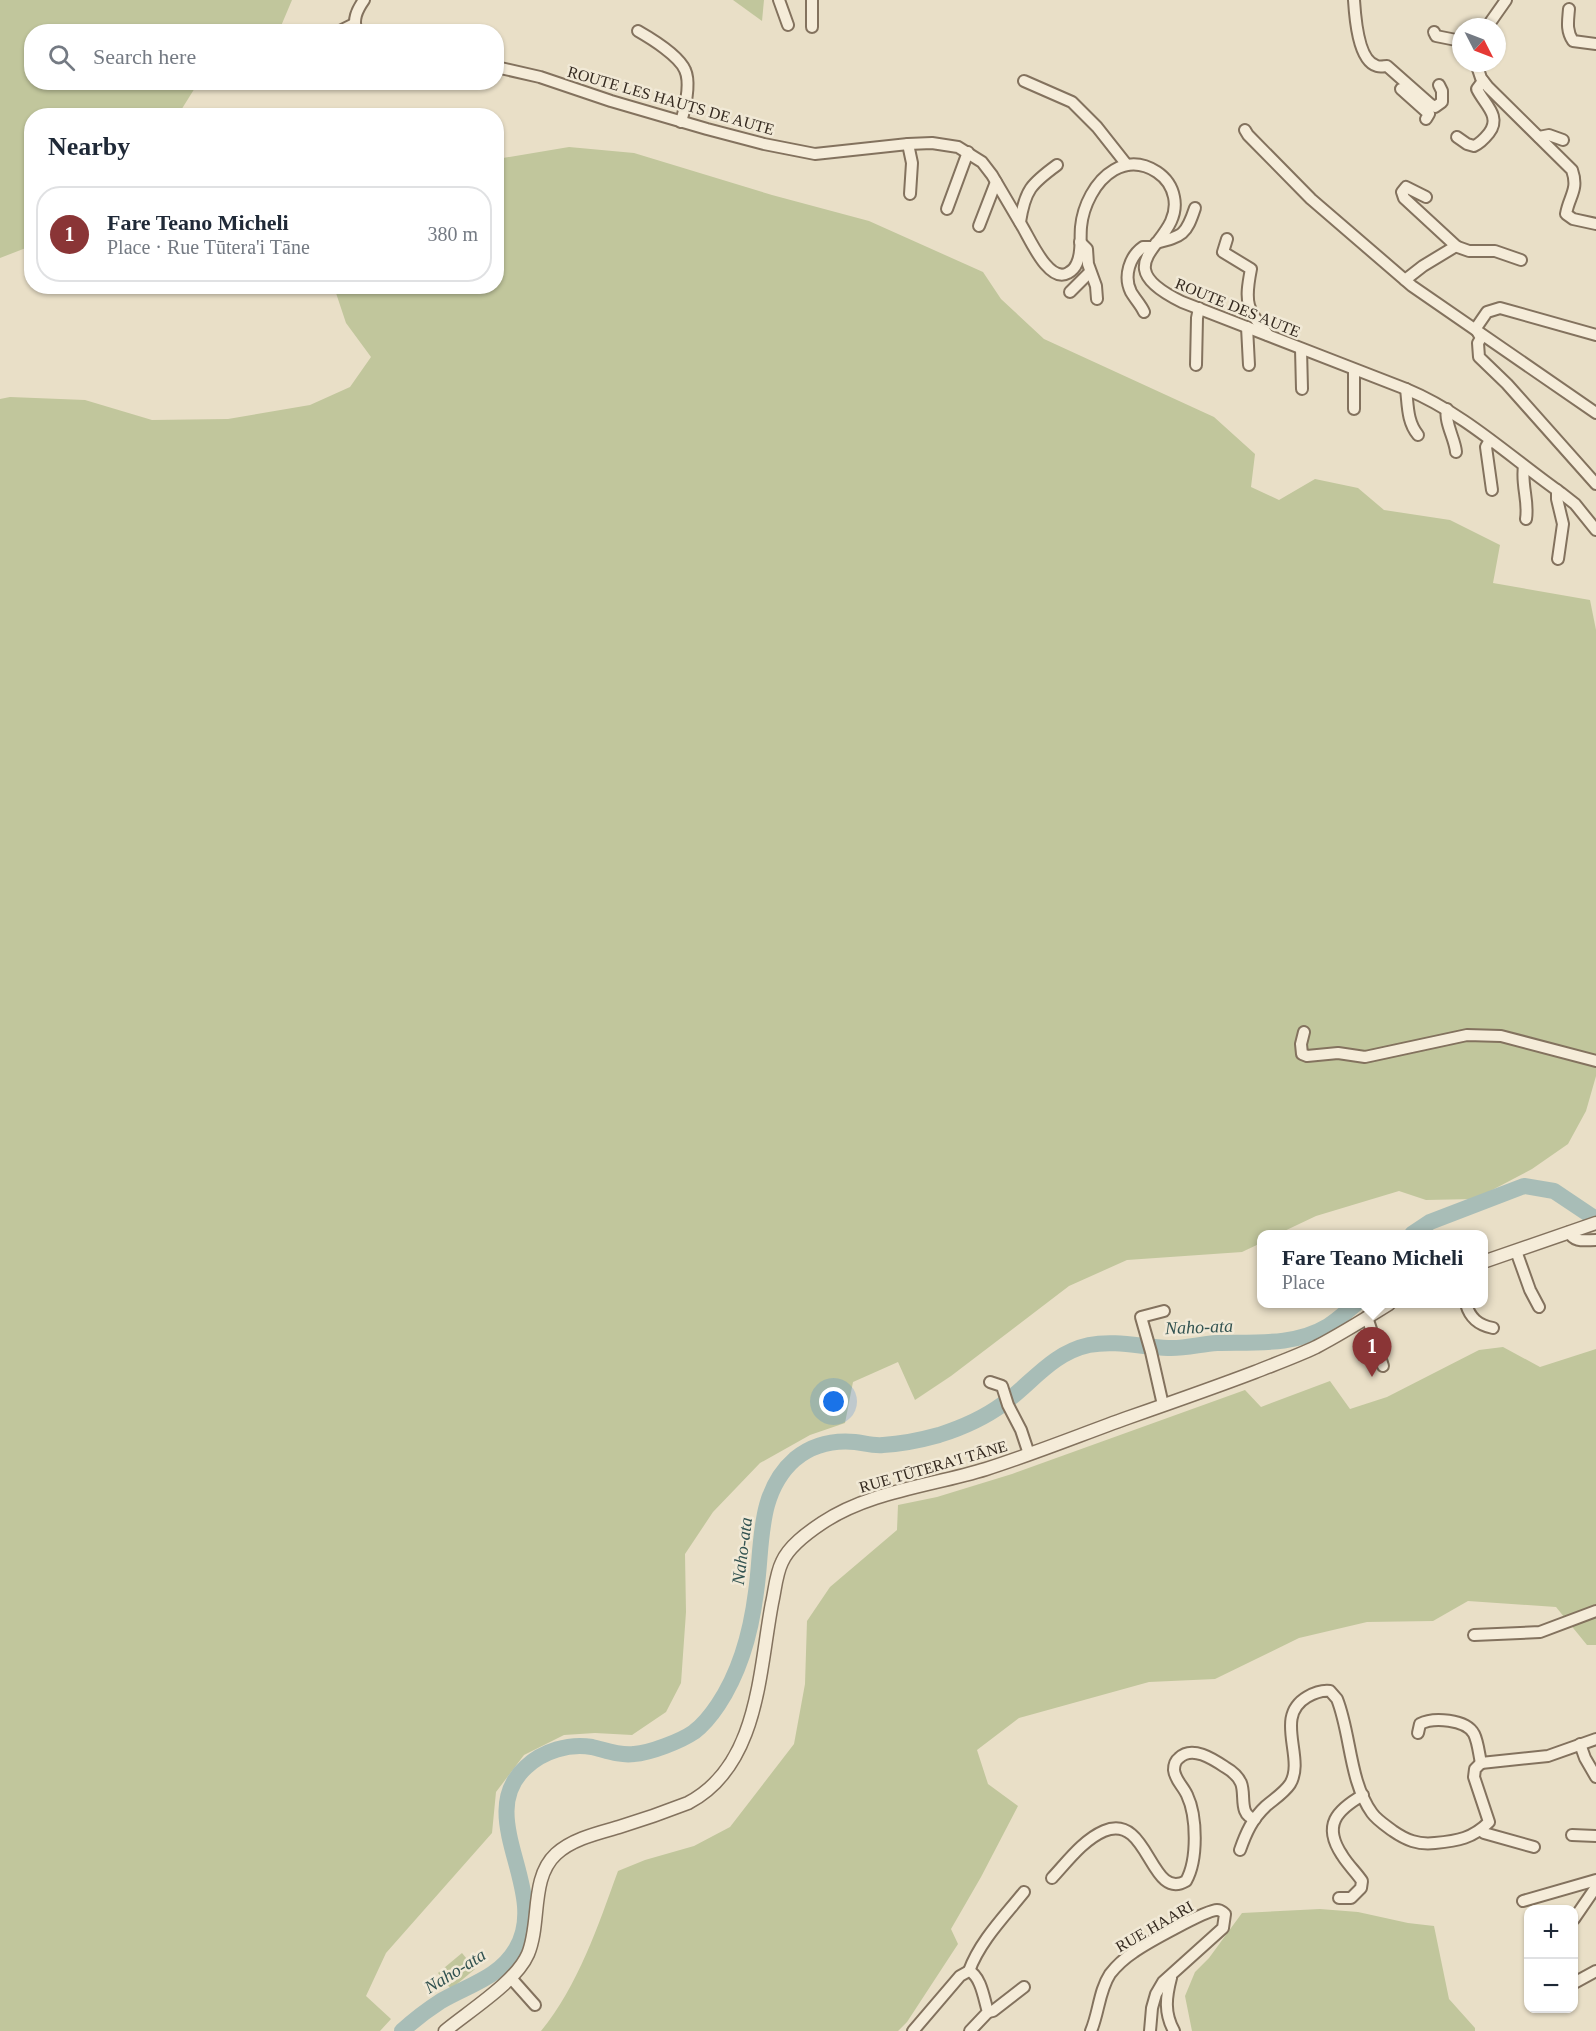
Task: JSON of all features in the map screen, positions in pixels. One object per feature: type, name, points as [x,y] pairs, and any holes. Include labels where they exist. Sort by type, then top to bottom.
[{"type":"street","points":[[356,24],[358,9],[364,0]]},
{"type":"street","points":[[779,0],[788,25]]},
{"type":"street","points":[[812,0],[812,27]]},
{"type":"street","points":[[1354,0],[1360,43],[1373,63],[1382,66],[1435,107],[1442,102],[1443,97],[1439,85]]},
{"type":"street","points":[[1494,18],[1506,0]]},
{"type":"street","points":[[1569,9],[1569,36],[1573,41],[1596,44]]},
{"type":"street","points":[[638,31],[681,63],[687,72],[687,91],[681,122]]},
{"type":"street","points":[[1434,32],[1436,36],[1452,39]]},
{"type":"street","points":[[1382,66],[1429,114],[1426,119]]},
{"type":"street","name":"ROUTE LES HAUTS DE AUTE","points":[[504,69],[540,76],[681,122],[764,144],[815,154],[908,144]]},
{"type":"street","points":[[1480,72],[1483,81],[1572,170],[1575,189],[1566,214],[1573,219],[1596,224]]},
{"type":"street","points":[[910,194],[912,163],[908,144],[932,143],[958,147],[982,162],[1051,272],[1064,275],[1075,268],[1078,262],[1081,224],[1094,189],[1110,173],[1127,165],[1097,127],[1072,102],[1024,81]]},
{"type":"street","points":[[1457,137],[1474,146],[1483,140],[1494,126],[1492,111],[1477,89],[1483,81]]},
{"type":"street","points":[[1245,130],[1311,199],[1405,280],[1596,413]]},
{"type":"street","points":[[1539,137],[1549,135],[1563,140]]},
{"type":"street","points":[[947,209],[968,152]]},
{"type":"street","points":[[1020,222],[1026,194],[1057,165]]},
{"type":"street","name":"ROUTE DES AUTE","points":[[1127,165],[1145,166],[1158,173],[1172,190],[1175,201],[1171,223],[1146,258],[1146,267],[1152,284],[1166,294],[1199,308],[1406,389],[1447,409],[1575,504],[1596,530]]},
{"type":"street","points":[[979,226],[996,182]]},
{"type":"street","points":[[1426,197],[1406,187],[1402,192],[1404,198],[1455,246],[1468,251],[1495,250],[1521,260]]},
{"type":"street","points":[[1144,312],[1130,291],[1128,269],[1137,251],[1143,247],[1154,245],[1185,232],[1192,221],[1195,208]]},
{"type":"street","points":[[1227,239],[1223,252],[1251,269],[1247,298],[1249,308],[1269,336]]},
{"type":"street","points":[[1080,242],[1087,249],[1097,299]]},
{"type":"street","points":[[1405,280],[1455,246]]},
{"type":"street","points":[[1070,292],[1090,272]]},
{"type":"street","points":[[1196,365],[1199,308]]},
{"type":"street","points":[[1476,328],[1488,312],[1500,308],[1596,335]]},
{"type":"street","points":[[1246,327],[1249,365]]},
{"type":"street","points":[[1476,328],[1481,338],[1478,344],[1479,357],[1507,384],[1596,484]]},
{"type":"street","points":[[1301,349],[1302,389]]},
{"type":"street","points":[[1354,370],[1354,409]]},
{"type":"street","points":[[1406,389],[1412,428],[1418,435]]},
{"type":"street","points":[[1447,409],[1446,417],[1455,441],[1456,452]]},
{"type":"street","points":[[1490,440],[1486,447],[1492,490]]},
{"type":"street","points":[[1524,466],[1522,480],[1528,510],[1526,519]]},
{"type":"street","points":[[1557,490],[1563,524],[1557,559]]},
{"type":"street","points":[[1304,1032],[1301,1044],[1302,1054],[1307,1056],[1338,1053],[1365,1057],[1467,1035],[1501,1036],[1596,1061]]},
{"type":"street","points":[[1488,1260],[1591,1225]]},
{"type":"street","points":[[1569,1232],[1576,1240],[1596,1240]]},
{"type":"street","points":[[1516,1251],[1530,1290],[1539,1307]]},
{"type":"street","name":"RUE TŪTERA'I TĀNE","points":[[445,2031],[511,1978],[528,1955],[534,1937],[544,1871],[556,1854],[589,1836],[694,1800],[714,1784],[728,1766],[753,1712],[781,1563],[791,1548],[822,1523],[855,1506],[903,1490],[963,1476],[1212,1388],[1315,1347],[1382,1308]]},
{"type":"street","points":[[1468,1308],[1474,1320],[1481,1325],[1493,1328]]},
{"type":"street","points":[[1163,1406],[1141,1317],[1164,1311]]},
{"type":"street","points":[[1367,1317],[1383,1366]]},
{"type":"street","points":[[990,1382],[1002,1386],[1029,1454]]},
{"type":"street","points":[[1474,1635],[1540,1632],[1596,1611]]},
{"type":"street","points":[[1240,1850],[1255,1819],[1284,1791],[1292,1779],[1294,1765],[1291,1726],[1295,1708],[1305,1698],[1322,1691],[1332,1693],[1338,1702],[1355,1773],[1374,1816],[1395,1833],[1414,1843],[1427,1844],[1473,1835],[1489,1822],[1474,1777],[1475,1769],[1481,1763],[1548,1756],[1596,1739]]},
{"type":"street","points":[[1418,1733],[1420,1724],[1427,1721],[1447,1721],[1463,1725],[1472,1731],[1475,1737],[1481,1763]]},
{"type":"street","points":[[1580,1744],[1596,1777]]},
{"type":"street","points":[[1052,1878],[1083,1846],[1103,1832],[1117,1829],[1128,1832],[1137,1839],[1155,1868],[1167,1882],[1178,1884],[1186,1881],[1193,1854],[1194,1817],[1189,1798],[1177,1779],[1174,1768],[1177,1759],[1187,1753],[1206,1756],[1234,1774],[1242,1786],[1242,1802],[1246,1813],[1249,1818],[1255,1819]]},
{"type":"street","points":[[1339,1898],[1351,1898],[1361,1887],[1362,1881],[1342,1857],[1334,1843],[1333,1828],[1337,1814],[1363,1795]]},
{"type":"street","points":[[1481,1830],[1484,1833],[1534,1847]]},
{"type":"street","points":[[1572,1835],[1596,1836]]},
{"type":"street","points":[[1523,1901],[1596,1881]]},
{"type":"street","points":[[1578,1913],[1596,1887]]},
{"type":"street","points":[[914,2030],[960,1976],[969,1971],[975,1955],[985,1940],[1024,1893]]},
{"type":"street","name":"RUE HAARI","points":[[1091,2031],[1101,1995],[1109,1976],[1118,1964],[1159,1937],[1214,1910],[1220,1910],[1225,1914],[1223,1928],[1181,1965],[1171,1978],[1163,1983],[1156,1995],[1152,2008],[1150,2031]]},
{"type":"street","points":[[969,1971],[978,1981],[988,2012]]},
{"type":"street","points":[[1578,1981],[1596,1971]]},
{"type":"street","points":[[511,1978],[535,2005]]},
{"type":"street","points":[[1171,1978],[1166,1995],[1166,2010],[1174,2031]]},
{"type":"street","points":[[970,2031],[988,2012],[993,2011],[1024,1987]]},
{"type":"street","points":[[457,2031],[462,2017]]},
{"type":"green space","points":[[0,0],[292,0],[282,24],[24,24],[24,90],[194,90],[182,108],[24,108],[24,249],[0,258]]},
{"type":"green space","points":[[733,0],[764,0],[762,21]]},
{"type":"green space","points":[[569,147],[634,153],[772,195],[869,221],[983,272],[1001,299],[1044,339],[1214,417],[1255,454],[1251,487],[1279,500],[1315,479],[1358,488],[1384,510],[1450,520],[1500,545],[1493,583],[1590,600],[1596,630],[1596,1076],[1586,1111],[1568,1144],[1532,1169],[1475,1199],[1426,1200],[1399,1191],[1316,1216],[1286,1230],[1257,1230],[1257,1245],[1242,1252],[1127,1260],[1069,1286],[951,1376],[915,1400],[898,1362],[853,1382],[845,1423],[810,1435],[760,1463],[713,1512],[685,1554],[686,1612],[681,1683],[666,1712],[632,1735],[595,1733],[564,1735],[524,1755],[496,1792],[492,1833],[386,1953],[366,1996],[391,2019],[380,2031],[0,2031],[0,399],[10,397],[85,400],[152,420],[228,419],[310,405],[350,387],[371,357],[346,323],[336,294],[504,294],[504,158]]},
{"type":"green space","points":[[1503,1347],[1540,1367],[1596,1349],[1596,1645],[1587,1645],[1556,1607],[1468,1601],[1433,1621],[1367,1622],[1299,1638],[1215,1679],[1149,1682],[1019,1718],[977,1750],[988,1784],[1018,1806],[951,1929],[958,1944],[907,2022],[898,2031],[541,2031],[566,1995],[586,1955],[618,1871],[645,1860],[694,1846],[730,1827],[794,1744],[805,1684],[807,1621],[830,1587],[897,1530],[898,1505],[937,1497],[1012,1474],[1245,1390],[1261,1407],[1330,1381],[1350,1409],[1387,1397],[1479,1350]]},
{"type":"green space","points":[[1320,1909],[1358,1912],[1434,1926],[1449,1999],[1475,2028],[1475,2031],[1192,2031],[1185,1996],[1195,1972],[1209,1958],[1242,1913]]},
{"type":"green space","points":[[462,1953],[475,1969],[451,1989],[438,1973]]},
{"type":"waterway","name":"Naho-ata","points":[[1418,1230],[1430,1222],[1524,1186],[1554,1191],[1596,1219]]},
{"type":"waterway","name":"Naho-ata","points":[[402,2031],[441,2001],[492,1974],[509,1959],[516,1949],[524,1927],[525,1903],[508,1831],[507,1808],[512,1787],[526,1767],[540,1757],[565,1747],[583,1746],[629,1754],[657,1749],[694,1732],[718,1705],[733,1679],[748,1637],[767,1504],[782,1473],[795,1459],[808,1450],[831,1443],[855,1442],[876,1445],[904,1443],[956,1429],[996,1409],[1064,1355],[1089,1345],[1119,1343],[1174,1348],[1217,1343],[1274,1342],[1315,1332],[1328,1326],[1351,1308]]},
{"type":"place","name":"Fare Teano Micheli","points":[[1372,1377]]}]
